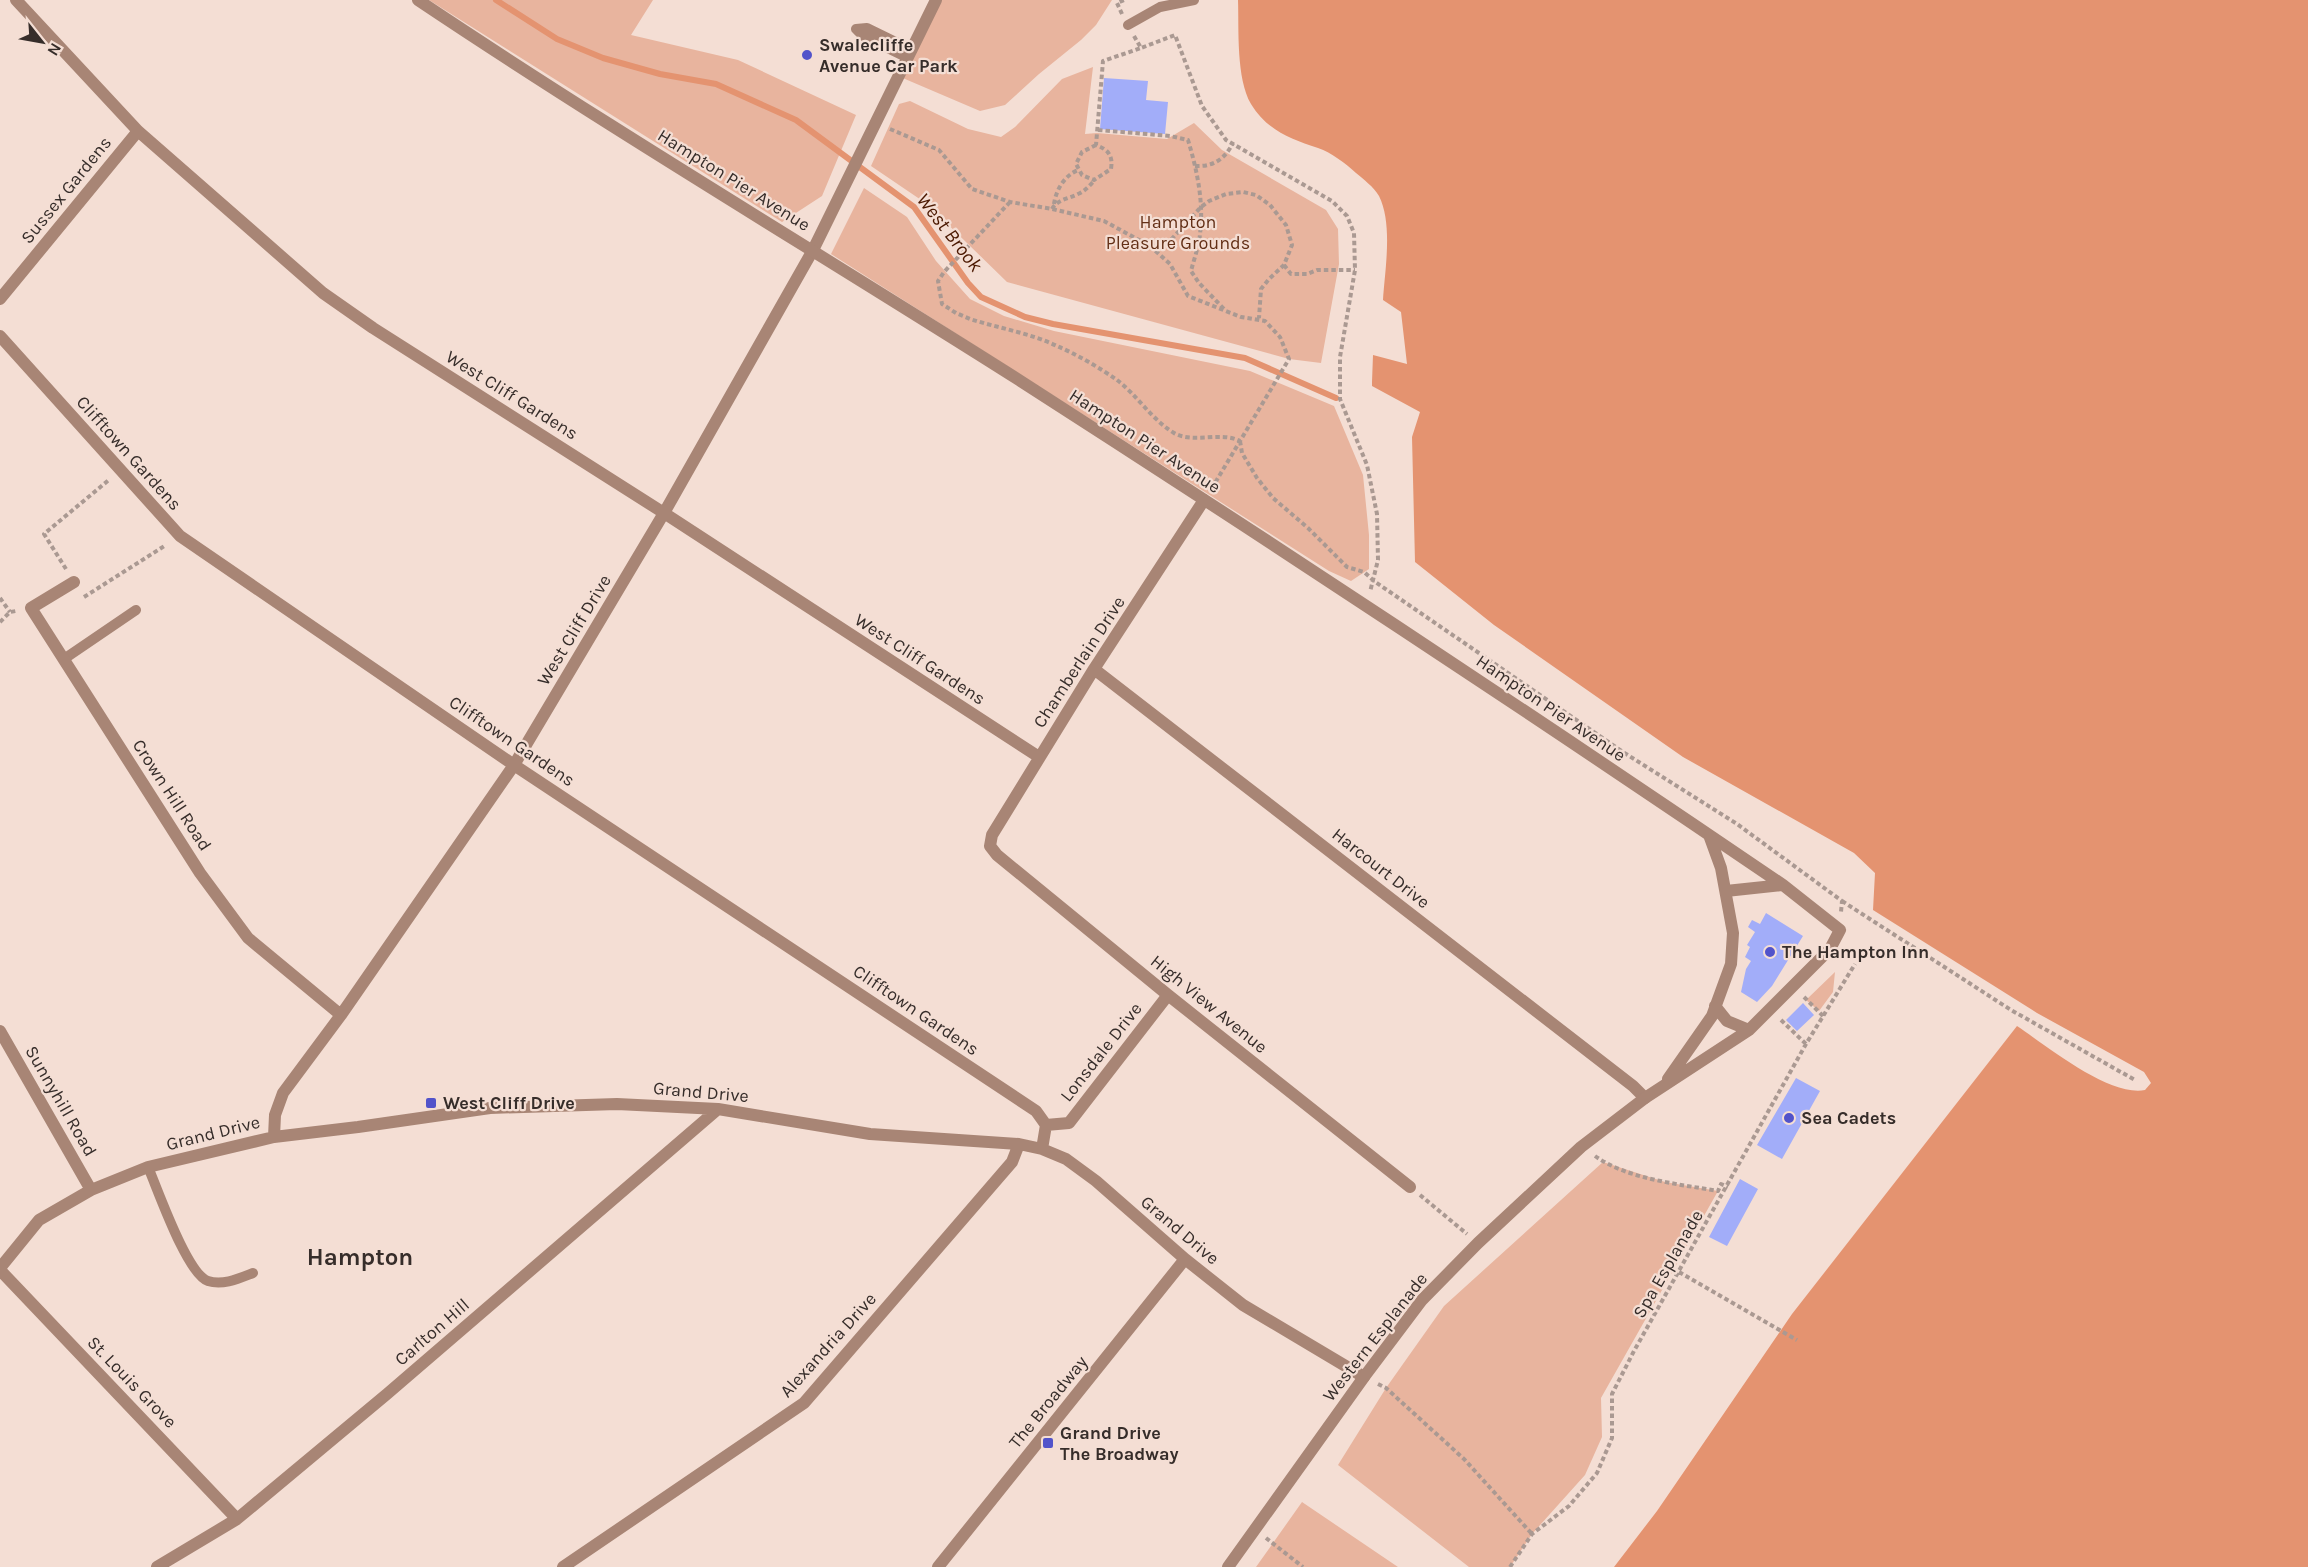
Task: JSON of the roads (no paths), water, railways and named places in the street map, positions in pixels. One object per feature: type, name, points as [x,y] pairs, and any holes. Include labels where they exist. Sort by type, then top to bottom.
[{"type":"street","name":"West Cliff Gardens","points":[[16,0],[138,131],[323,293],[373,328],[664,513],[1039,757]]},
{"type":"street","name":"Hampton Pier Avenue","points":[[418,0],[536,79],[813,250],[1365,604],[1782,885],[1840,930]]},
{"type":"street","name":"West Cliff Drive","points":[[274,1137],[275,1115],[283,1093],[341,1015],[514,765],[664,513],[813,250],[936,0]]},
{"type":"street","name":"Sussex Gardens","points":[[0,299],[138,131]]},
{"type":"street","name":"Clifftown Gardens","points":[[0,336],[180,536],[514,765],[1036,1111],[1046,1125]]},
{"type":"street","name":"Chamberlain Drive","points":[[990,846],[992,835],[1039,757],[1204,500]]},
{"type":"street","name":"Crown Hill Road","points":[[74,582],[31,608],[200,873],[248,938],[341,1015]]},
{"type":"street","name":"Harcourt Drive","points":[[1094,669],[1634,1086],[1645,1098]]},
{"type":"street","name":"Western Esplanade","points":[[1661,1087],[1706,1025],[1731,964],[1733,933],[1726,891],[1722,868],[1709,835]]},
{"type":"street","name":"High View Avenue","points":[[990,846],[997,855],[1168,995],[1410,1187]]},
{"type":"street","points":[[1726,891],[1782,885]]},
{"type":"street","name":"Western Esplanade","points":[[1228,1567],[1422,1300],[1478,1243],[1581,1148],[1645,1098],[1749,1030],[1830,949],[1840,930]]},
{"type":"street","name":"Lonsdale Drive","points":[[1046,1125],[1069,1123],[1168,995]]},
{"type":"street","points":[[1715,1006],[1727,1021],[1749,1030]]},
{"type":"street","name":"Sunnyhill Road","points":[[0,1031],[91,1190]]},
{"type":"street","name":"Grand Drive","points":[[0,1269],[39,1220],[91,1190],[148,1167],[274,1137],[490,1108],[617,1104],[718,1109],[870,1134],[1019,1144],[1042,1149],[1066,1160],[1096,1181],[1185,1259],[1243,1305],[1364,1377]]},
{"type":"street","name":"Carlton Hill","points":[[158,1567],[237,1519],[396,1386],[718,1109]]},
{"type":"street","points":[[1042,1149],[1046,1125]]},
{"type":"street","name":"Alexandria Drive","points":[[563,1567],[804,1403],[1012,1162],[1019,1144]]},
{"type":"street","name":"The Broadway","points":[[938,1567],[1185,1259]]},
{"type":"street","name":"St. Louis Grove","points":[[0,1269],[237,1519]]},
{"type":"lane","points":[[1128,25],[1160,7],[1194,0]]},
{"type":"lane","points":[[64,659],[136,610]]},
{"type":"lane","points":[[148,1167],[187,1258],[201,1277],[219,1283],[254,1273]]},
{"type":"waterway","name":"West Brook","points":[[496,0],[557,39],[603,58],[660,74],[716,84],[796,120],[914,207],[968,283],[981,297],[1025,317],[1053,324],[1245,358],[1336,398]]},
{"type":"place","name":"Swalecliffe Avenue Car Park","points":[[807,55]]},
{"type":"place","name":"The Hampton Inn","points":[[1770,952]]},
{"type":"place","name":"West Cliff Drive","points":[[431,1103]]},
{"type":"place","name":"Sea Cadets","points":[[1789,1118]]},
{"type":"place","name":"Grand Drive The Broadway","points":[[1048,1443]]},
{"type":"district","name":"Hampton","points":[[360,1257]]},
{"type":"park label","name":"Hampton Pleasure Grounds","points":[[1178,232]]}]
